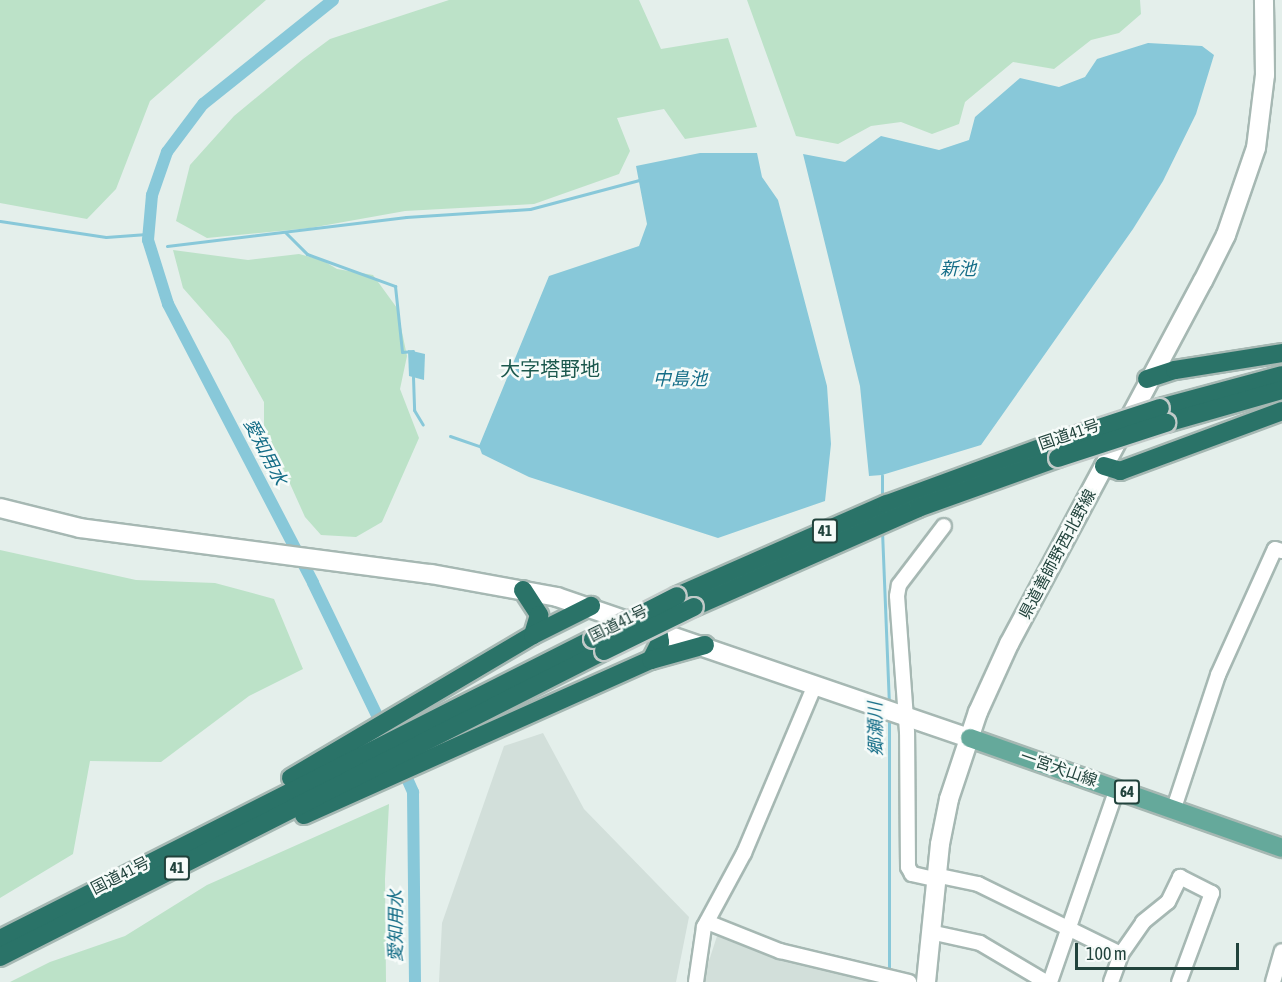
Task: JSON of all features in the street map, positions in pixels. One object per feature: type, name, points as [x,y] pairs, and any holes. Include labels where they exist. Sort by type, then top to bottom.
[{"type":"highway","points":[[1147,380],[1175,370],[1282,353]]},
{"type":"highway","name":"国道41号","points":[[599,645],[677,596],[739,577],[918,500],[1282,375]]},
{"type":"highway","name":"国道41号","points":[[1163,415],[1282,390]]},
{"type":"highway","points":[[1104,466],[1120,471],[1282,411]]},
{"type":"highway","name":"国道41号","points":[[0,939],[204,836],[350,770],[599,645],[694,607],[739,577]]},
{"type":"highway","points":[[523,590],[539,615],[533,635]]},
{"type":"highway","points":[[350,770],[418,702],[533,635],[591,606]]},
{"type":"highway","points":[[651,660],[660,642],[658,629]]},
{"type":"highway","points":[[350,770],[447,751],[651,660],[705,645]]},
{"type":"highway","name":"国道41号","points":[[0,957],[223,845],[350,770]]},
{"type":"main road","name":"県道善師野西北野線","points":[[926,982],[934,877],[949,799],[970,738],[1009,644],[1147,380],[1226,235],[1256,148],[1265,75],[1264,2]]},
{"type":"main road","points":[[0,508],[80,528],[318,559],[523,590],[591,606],[882,710],[970,738]]},
{"type":"main road","name":"一宮犬山線","points":[[970,738],[1174,808],[1282,848]]},
{"type":"street","points":[[944,526],[899,585],[897,597],[906,718],[908,867],[912,874],[978,885],[1070,927],[1121,954]]},
{"type":"street","points":[[1174,808],[1218,675],[1275,549],[1282,551]]},
{"type":"street","points":[[696,982],[707,922],[744,853],[815,685]]},
{"type":"street","points":[[930,932],[980,943],[1048,982],[1070,927],[1117,788]]},
{"type":"street","points":[[1111,982],[1121,954],[1143,922],[1168,902],[1180,877],[1212,893],[1179,982]]},
{"type":"street","points":[[707,922],[780,951],[905,981]]},
{"type":"street","points":[[1273,982],[1282,951]]},
{"type":"shaded area","points":[[543,733],[584,809],[689,917],[676,982],[439,982],[442,923],[504,746]]},
{"type":"shaded area","points":[[719,930],[880,981],[880,982],[702,982]]},
{"type":"green space","points":[[0,0],[266,0],[150,101],[116,189],[87,219],[0,203]]},
{"type":"green space","points":[[449,0],[639,0],[661,49],[728,38],[757,127],[685,139],[664,109],[617,118],[630,151],[619,174],[534,204],[405,211],[310,228],[207,238],[176,221],[190,165],[234,116],[303,59],[330,39]]},
{"type":"green space","points":[[747,0],[1140,0],[1141,14],[1119,33],[1091,40],[1054,69],[1013,62],[965,102],[959,124],[932,134],[901,122],[871,126],[838,144],[796,136]]},
{"type":"green space","points":[[173,250],[248,260],[299,254],[322,260],[337,269],[373,275],[397,308],[407,356],[400,389],[419,438],[382,522],[356,537],[321,535],[305,517],[264,426],[264,402],[229,340],[183,288]]},
{"type":"green space","points":[[0,550],[136,580],[215,583],[274,599],[303,669],[249,696],[161,762],[90,761],[73,854],[0,898]]},
{"type":"green space","points":[[389,804],[385,879],[386,982],[10,982],[50,962],[125,936],[207,885]]},
{"type":"water","name":"新池","points":[[1148,43],[1202,46],[1214,55],[1196,114],[1163,181],[1133,229],[981,445],[882,475],[869,476],[860,386],[803,154],[845,162],[881,136],[939,150],[969,140],[975,117],[1020,78],[1059,87],[1085,77],[1097,59]]},
{"type":"water","name":"中島池","points":[[700,153],[757,153],[762,177],[778,200],[827,386],[831,444],[825,501],[718,538],[529,477],[482,454],[479,446],[549,276],[639,246],[647,224],[636,166]]},
{"type":"water","points":[[408,350],[425,354],[424,380],[409,376]]},
{"type":"waterway","name":"愛知用水","points":[[333,0],[203,104],[167,152],[152,195],[148,240],[168,304],[313,583],[384,730]]},
{"type":"waterway","points":[[167,246],[406,217],[530,209],[639,180]]},
{"type":"waterway","points":[[0,221],[106,237],[147,234]]},
{"type":"waterway","points":[[285,232],[307,254],[395,286],[402,352],[413,351]]},
{"type":"waterway","points":[[413,377],[414,410],[423,425]]},
{"type":"waterway","points":[[450,436],[479,446]]},
{"type":"waterway","name":"郷瀬川","points":[[882,475],[882,500]]},
{"type":"waterway","name":"郷瀬川","points":[[882,531],[889,704]]},
{"type":"waterway","name":"郷瀬川","points":[[889,717],[889,974]]},
{"type":"waterway","name":"愛知用水","points":[[401,765],[413,792],[415,982]]},
{"type":"district","name":"大字塔野地","points":[[550,368]]}]
